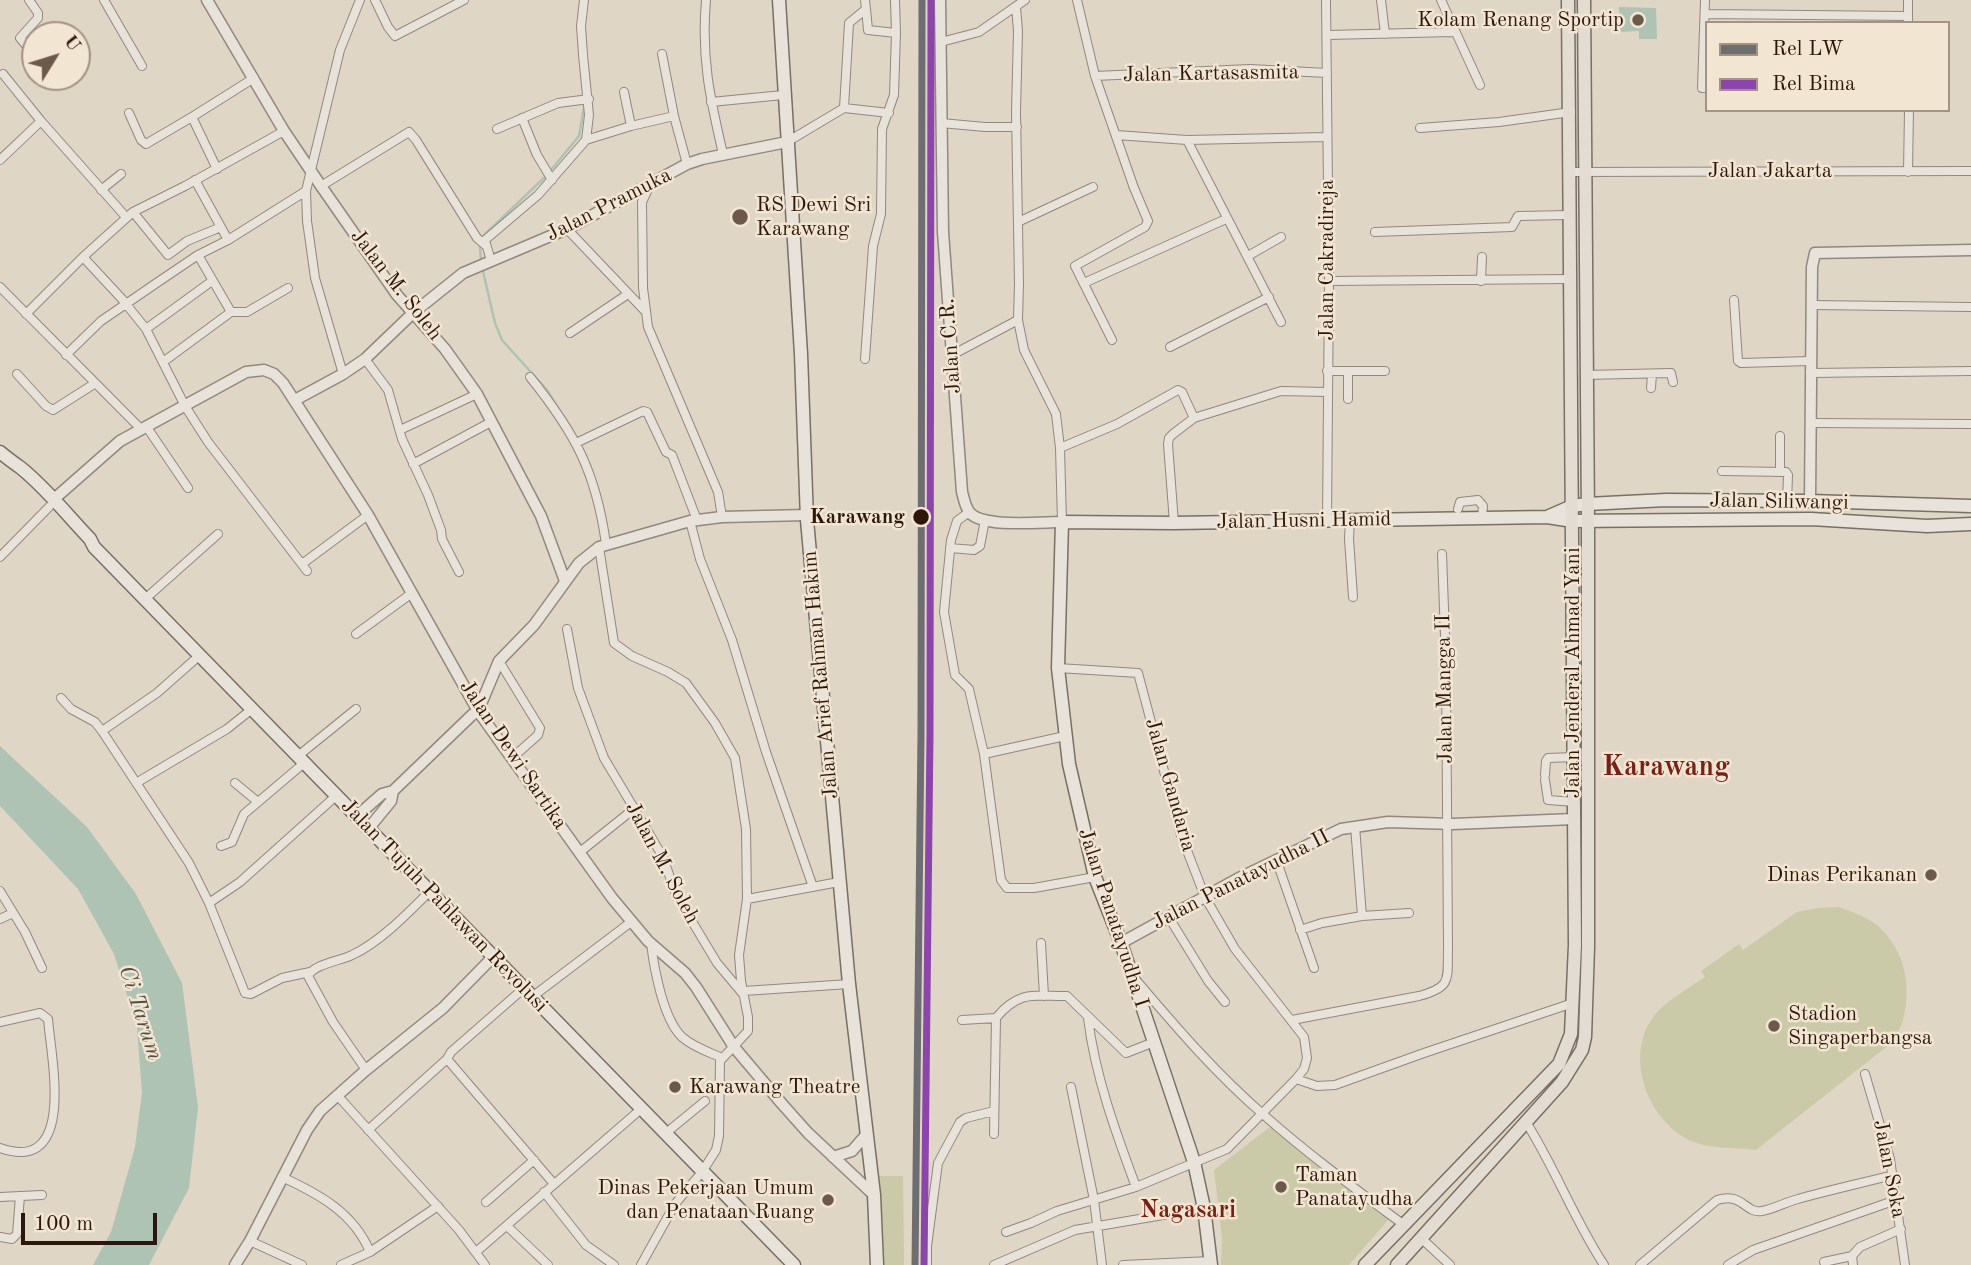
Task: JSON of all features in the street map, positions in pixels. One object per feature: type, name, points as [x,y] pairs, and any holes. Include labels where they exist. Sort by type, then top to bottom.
[{"type":"main road","name":"Jalan Arief Rahman Hakim","points":[[779,0],[801,354],[807,515],[849,984],[874,1195],[877,1265]]},
{"type":"main road","name":"Jalan Jenderal Ahmad Yani","points":[[1397,1265],[1572,1069],[1586,1037],[1588,947],[1574,757],[1581,726],[1572,506],[1569,215],[1571,113],[1568,0]]},
{"type":"main road","name":"Jalan Jenderal Ahmad Yani","points":[[1364,1265],[1559,1064],[1571,1034],[1574,819],[1578,792],[1588,521],[1584,0]]},
{"type":"main road","name":"Jalan Tujuh Pahlawan Revolusi","points":[[0,452],[11,463],[20,467],[86,543],[94,547],[200,655],[492,958],[794,1265]]},
{"type":"main road","name":"Jalan Siliwangi","points":[[1572,506],[1703,501],[1971,506]]},
{"type":"main road","points":[[1703,501],[1705,519]]},
{"type":"main road","points":[[1927,526],[1928,505]]},
{"type":"main road","name":"Jalan Husni Hamid","points":[[1546,517],[1572,506]]},
{"type":"main road","name":"Jalan Husni Hamid","points":[[1062,522],[1174,523],[1546,517],[1573,521]]},
{"type":"main road","name":"Jalan Siliwangi","points":[[1573,521],[1811,519],[1927,526],[1971,524]]},
{"type":"main road","name":"Jalan Panatayudha I","points":[[1062,522],[1058,668],[1069,764],[1095,877],[1121,943],[1194,1162],[1204,1208],[1211,1263]]},
{"type":"main road","points":[[1459,1166],[1473,1181]]},
{"type":"street","points":[[29,0],[38,13],[35,21]]},
{"type":"street","points":[[104,0],[142,66]]},
{"type":"street","name":"Jalan M. Soleh","points":[[207,0],[284,131],[321,186],[413,313],[445,349],[477,394],[541,516],[565,581]]},
{"type":"street","points":[[343,374],[316,278],[308,228],[306,191],[340,50],[360,0]]},
{"type":"street","points":[[374,0],[395,36],[464,0]]},
{"type":"street","points":[[584,0],[582,45],[586,140]]},
{"type":"street","points":[[706,0],[703,37],[711,102],[723,154]]},
{"type":"street","points":[[865,359],[873,246],[881,214],[882,129],[894,95],[895,0]]},
{"type":"street","name":"Jalan C.R.","points":[[940,0],[943,232],[962,492],[969,512]]},
{"type":"street","points":[[941,43],[979,32],[1025,0]]},
{"type":"street","points":[[1077,0],[1095,76],[1148,221],[1147,225],[1076,264],[1076,271],[1112,340]]},
{"type":"street","name":"Jalan Cakradireja","points":[[1326,0],[1329,281],[1327,520]]},
{"type":"street","points":[[1381,0],[1385,34]]},
{"type":"street","points":[[1441,0],[1479,85]]},
{"type":"street","points":[[1705,0],[1702,88],[1705,88]]},
{"type":"street","points":[[1705,14],[1908,19],[1908,0]]},
{"type":"street","points":[[866,5],[868,30],[896,33]]},
{"type":"street","points":[[866,5],[849,23],[844,108],[889,113]]},
{"type":"street","points":[[1016,7],[1018,320],[1024,350],[1056,414],[1060,448],[1062,522],[994,522],[969,512],[957,521],[950,548],[944,612],[955,675],[969,689],[984,754],[1002,885],[1007,888],[1034,888],[1095,877]]},
{"type":"street","points":[[1327,35],[1454,32]]},
{"type":"street","points":[[662,54],[687,164]]},
{"type":"street","name":"Jalan Kartasasmita","points":[[1095,76],[1250,69],[1327,73]]},
{"type":"street","points":[[3,74],[101,190],[130,215],[168,255],[187,241],[220,227]]},
{"type":"street","points":[[129,113],[141,140],[146,144],[254,78]]},
{"type":"street","points":[[624,92],[631,126]]},
{"type":"street","points":[[711,102],[760,95],[783,95]]},
{"type":"street","points":[[497,129],[558,103],[586,99]]},
{"type":"street","name":"Jalan Pramuka","points":[[295,400],[365,359],[452,279],[567,229],[687,164],[787,142],[844,108]]},
{"type":"street","points":[[1908,172],[1909,112]]},
{"type":"street","points":[[1420,128],[1571,113]]},
{"type":"street","points":[[481,242],[538,195],[549,176],[586,140],[674,116]]},
{"type":"street","points":[[192,117],[217,169]]},
{"type":"street","points":[[522,118],[549,176]]},
{"type":"street","points":[[0,160],[41,121]]},
{"type":"street","points":[[941,123],[1017,128]]},
{"type":"street","points":[[26,314],[130,215],[284,131]]},
{"type":"street","points":[[321,186],[409,132],[481,242],[483,264]]},
{"type":"street","points":[[1116,135],[1187,140],[1327,137]]},
{"type":"street","points":[[1187,140],[1281,322]]},
{"type":"street","name":"Jalan Jakarta","points":[[1569,172],[1971,171]]},
{"type":"street","points":[[101,190],[121,174]]},
{"type":"street","points":[[195,180],[228,240]]},
{"type":"street","points":[[650,185],[642,202],[645,311],[648,327],[718,492],[722,517]]},
{"type":"street","points":[[1018,222],[1093,187]]},
{"type":"street","points":[[66,355],[94,327],[198,256],[306,191]]},
{"type":"street","points":[[624,200],[642,202]]},
{"type":"street","points":[[1375,232],[1512,227],[1518,216],[1569,215]]},
{"type":"street","points":[[1084,283],[1226,219]]},
{"type":"street","points":[[567,229],[645,311]]},
{"type":"street","points":[[1248,256],[1281,237]]},
{"type":"street","points":[[1810,501],[1812,258],[1815,253],[1971,250]]},
{"type":"street","points":[[198,256],[231,312]]},
{"type":"street","points":[[83,257],[146,329],[185,406],[208,442],[305,567],[368,515]]},
{"type":"street","points":[[1480,281],[1482,257]]},
{"type":"street","points":[[1329,281],[1570,279]]},
{"type":"street","points":[[146,329],[212,281]]},
{"type":"street","points":[[0,287],[94,384],[143,427],[188,488]]},
{"type":"street","points":[[163,362],[231,312],[247,312],[288,288]]},
{"type":"street","points":[[570,333],[628,294]]},
{"type":"street","points":[[1170,347],[1269,297]]},
{"type":"street","points":[[1734,300],[1738,361],[1810,361]]},
{"type":"street","points":[[1812,306],[1971,307]]},
{"type":"street","points":[[952,355],[1018,320]]},
{"type":"street","points":[[365,359],[386,386],[413,464],[458,572]]},
{"type":"street","name":"Jalan Dewi Sartika","points":[[51,504],[103,454],[143,427],[246,372],[264,370],[274,374],[295,400],[368,515],[478,711],[631,922],[696,986],[732,1043],[808,1133],[874,1195]]},
{"type":"street","points":[[1348,370],[1348,399]]},
{"type":"street","points":[[1327,371],[1385,371]]},
{"type":"street","points":[[1810,373],[1971,371]]},
{"type":"street","points":[[1586,375],[1671,373],[1673,382]]},
{"type":"street","points":[[17,374],[53,410],[94,384]]},
{"type":"street","points":[[1611,374],[1612,384]]},
{"type":"street","points":[[1651,388],[1652,374]]},
{"type":"street","points":[[530,377],[567,426],[601,505],[614,643],[624,652],[687,683],[731,749],[738,771],[746,829],[747,899],[739,955],[748,1031],[732,1043],[722,1058],[716,1150],[698,1167],[641,1265]]},
{"type":"street","points":[[1060,448],[1117,424],[1178,390],[1182,392],[1194,418]]},
{"type":"street","points":[[1174,523],[1169,438],[1194,418],[1281,391],[1327,392]]},
{"type":"street","points":[[400,429],[477,394]]},
{"type":"street","points":[[576,443],[643,411],[647,412],[666,452],[672,455],[693,520],[700,559],[732,640],[766,752],[813,887]]},
{"type":"street","points":[[413,464],[491,422]]},
{"type":"street","points":[[1810,424],[1971,424]]},
{"type":"street","points":[[1780,436],[1780,472]]},
{"type":"street","points":[[1722,471],[1786,472],[1787,502]]},
{"type":"street","points":[[1458,509],[1460,502],[1478,500],[1483,506],[1482,518]]},
{"type":"street","points":[[0,557],[51,504]]},
{"type":"street","points":[[357,816],[382,794],[393,791],[478,711],[499,661],[534,625],[579,563],[603,546],[693,520],[807,515]]},
{"type":"street","points":[[1350,519],[1353,597]]},
{"type":"street","points":[[950,548],[974,550],[980,546],[985,520]]},
{"type":"street","points":[[145,599],[218,534]]},
{"type":"street","name":"Jalan Mangga II","points":[[1292,1020],[1419,996],[1437,991],[1446,981],[1446,663],[1442,554]]},
{"type":"street","points":[[356,634],[412,593]]},
{"type":"street","name":"Jalan M. Soleh","points":[[567,629],[578,688],[604,758],[663,857],[680,902],[717,963],[744,993]]},
{"type":"street","points":[[102,731],[157,693],[200,655]]},
{"type":"street","points":[[499,661],[540,728],[538,735],[512,758]]},
{"type":"street","name":"Jalan Gandaria","points":[[1058,668],[1138,673],[1181,835],[1205,897],[1234,949],[1292,1020],[1306,1045],[1304,1069],[1296,1079]]},
{"type":"street","points":[[61,698],[71,709],[95,722],[102,731],[189,863],[209,903],[245,993],[251,994],[282,978],[310,972],[360,952],[429,891]]},
{"type":"street","points":[[136,783],[227,729],[252,709]]},
{"type":"street","points":[[221,846],[232,842],[240,819],[356,709]]},
{"type":"street","points":[[984,754],[1065,736]]},
{"type":"street","points":[[1574,757],[1548,758],[1546,761],[1548,801],[1578,792]]},
{"type":"street","points":[[234,783],[258,802]]},
{"type":"street","points":[[369,828],[391,801],[393,791]]},
{"type":"street","points":[[209,903],[264,861],[337,795]]},
{"type":"street","points":[[580,852],[635,808]]},
{"type":"street","name":"Jalan Panatayudha II","points":[[1121,943],[1276,859],[1341,829],[1388,822],[1447,824],[1574,819]]},
{"type":"street","points":[[1355,826],[1362,916]]},
{"type":"street","points":[[1276,859],[1314,968]]},
{"type":"street","points":[[747,899],[839,882]]},
{"type":"street","points":[[0,891],[42,968]]},
{"type":"street","points":[[0,919],[13,913]]},
{"type":"street","points":[[1300,930],[1362,916],[1409,913]]},
{"type":"street","points":[[1168,916],[1208,981],[1225,1002]]},
{"type":"street","points":[[368,1130],[447,1059],[451,1052],[528,993],[631,922]]},
{"type":"street","points":[[651,943],[663,998],[676,1030],[689,1042],[722,1058]]},
{"type":"street","points":[[1041,943],[1044,996]]},
{"type":"street","points":[[235,1265],[250,1241],[306,1130],[320,1111],[443,1008],[492,958]]},
{"type":"street","points":[[310,972],[309,980],[321,1002],[366,1070]]},
{"type":"street","points":[[1132,976],[1189,1042],[1263,1115],[1404,1225]]},
{"type":"street","points":[[744,993],[849,984]]},
{"type":"street","points":[[962,1020],[996,1018],[1015,999],[1069,996],[1126,1053],[1154,1042]]},
{"type":"street","points":[[1006,1232],[1057,1211],[1136,1187],[1227,1149],[1296,1079],[1317,1086],[1335,1086],[1573,1003]]},
{"type":"street","points":[[0,1022],[45,1014],[48,1019],[55,1092],[54,1121],[42,1143],[33,1150],[24,1152],[0,1148]]},
{"type":"street","points":[[1088,1017],[1095,1059],[1136,1187]]},
{"type":"street","points":[[994,1134],[996,1018]]},
{"type":"street","points":[[447,1059],[554,1184]]},
{"type":"street","name":"Jalan Soka","points":[[1865,1074],[1893,1175],[1905,1265]]},
{"type":"street","points":[[1071,1087],[1099,1225],[1102,1265]]},
{"type":"street","points":[[337,1095],[438,1206],[485,1265]]},
{"type":"street","points":[[666,1133],[705,1101]]},
{"type":"street","points":[[476,1252],[641,1109]]},
{"type":"street","points":[[927,1265],[927,1246],[939,1163],[960,1122],[994,1111]]},
{"type":"street","points":[[1526,1122],[1540,1144],[1584,1234],[1604,1265]]},
{"type":"street","points":[[833,1157],[852,1151],[865,1136]]},
{"type":"street","points":[[486,1202],[534,1160]]},
{"type":"street","points":[[1640,1265],[1717,1200],[1735,1198],[1754,1210],[1762,1211],[1796,1199],[1893,1175]]},
{"type":"street","points":[[282,1177],[310,1189],[340,1209],[357,1228],[370,1252]]},
{"type":"street","points":[[544,1192],[586,1245],[614,1265]]},
{"type":"street","points":[[0,1197],[42,1195]]},
{"type":"street","points":[[0,1237],[12,1239],[17,1234],[20,1196]]},
{"type":"street","points":[[1728,1265],[1753,1250],[1896,1200]]},
{"type":"street","points":[[341,1265],[358,1262],[438,1206]]},
{"type":"street","points":[[993,1265],[1059,1235],[1099,1225],[1204,1208]]},
{"type":"street","points":[[507,1226],[548,1265]]},
{"type":"street","points":[[1824,1262],[1853,1261],[1860,1247],[1901,1229]]},
{"type":"street","points":[[1422,1238],[1450,1265]]},
{"type":"street","points":[[250,1241],[302,1265]]},
{"type":"street","points":[[1123,1265],[1211,1263]]},
{"type":"shaded area","name":"Stadion Singaperbangsa","points":[[1839,907],[1878,926],[1895,946],[1900,958],[1906,982],[1906,1007],[1902,1023],[1890,1044],[1756,1150],[1712,1147],[1687,1139],[1659,1114],[1649,1097],[1640,1061],[1642,1042],[1648,1025],[1660,1009],[1705,977],[1701,971],[1739,944],[1743,950],[1797,912]]},
{"type":"shaded area","name":"Taman Panatayudha","points":[[1271,1126],[1389,1219],[1349,1265],[1221,1265],[1222,1238],[1214,1170]]},
{"type":"shaded area","points":[[879,1176],[903,1176],[904,1265],[883,1265]]},
{"type":"water","name":"Kolam Renang Sportip","points":[[1619,7],[1656,8],[1657,39],[1639,39],[1639,31],[1620,32]]},
{"type":"water","name":"Ci Tarum","points":[[0,746],[87,827],[136,894],[182,983],[198,1107],[189,1188],[149,1265],[93,1265],[111,1232],[135,1147],[142,1093],[137,1027],[114,954],[78,889],[0,806]]},
{"type":"waterway","points":[[550,171],[579,136],[584,108]]},
{"type":"waterway","points":[[481,260],[482,237],[546,176]]},
{"type":"waterway","points":[[482,267],[495,323],[502,340],[547,390],[558,408]]},
{"type":"rail line","name":"LW","points":[[915,1265],[921,734],[922,0]]},
{"type":"rail line","name":"Bima","points":[[924,1265],[930,734],[931,0]]},
{"type":"place","name":"Kolam Renang Sportip","points":[[1638,20]]},
{"type":"place","name":"RS Dewi Sri Karawang","points":[[740,217]]},
{"type":"place","name":"Karawang","points":[[921,517]]},
{"type":"place","name":"Dinas Perikanan","points":[[1931,875]]},
{"type":"place","name":"Stadion Singaperbangsa","points":[[1774,1026]]},
{"type":"place","name":"Karawang Theatre","points":[[675,1087]]},
{"type":"place","name":"Taman Panatayudha","points":[[1281,1187]]},
{"type":"place","name":"Dinas Pekerjaan Umum dan Penataan Ruang","points":[[828,1200]]},
{"type":"district","name":"Karawang","points":[[1666,768]]},
{"type":"district","name":"Nagasari","points":[[1188,1211]]}]
